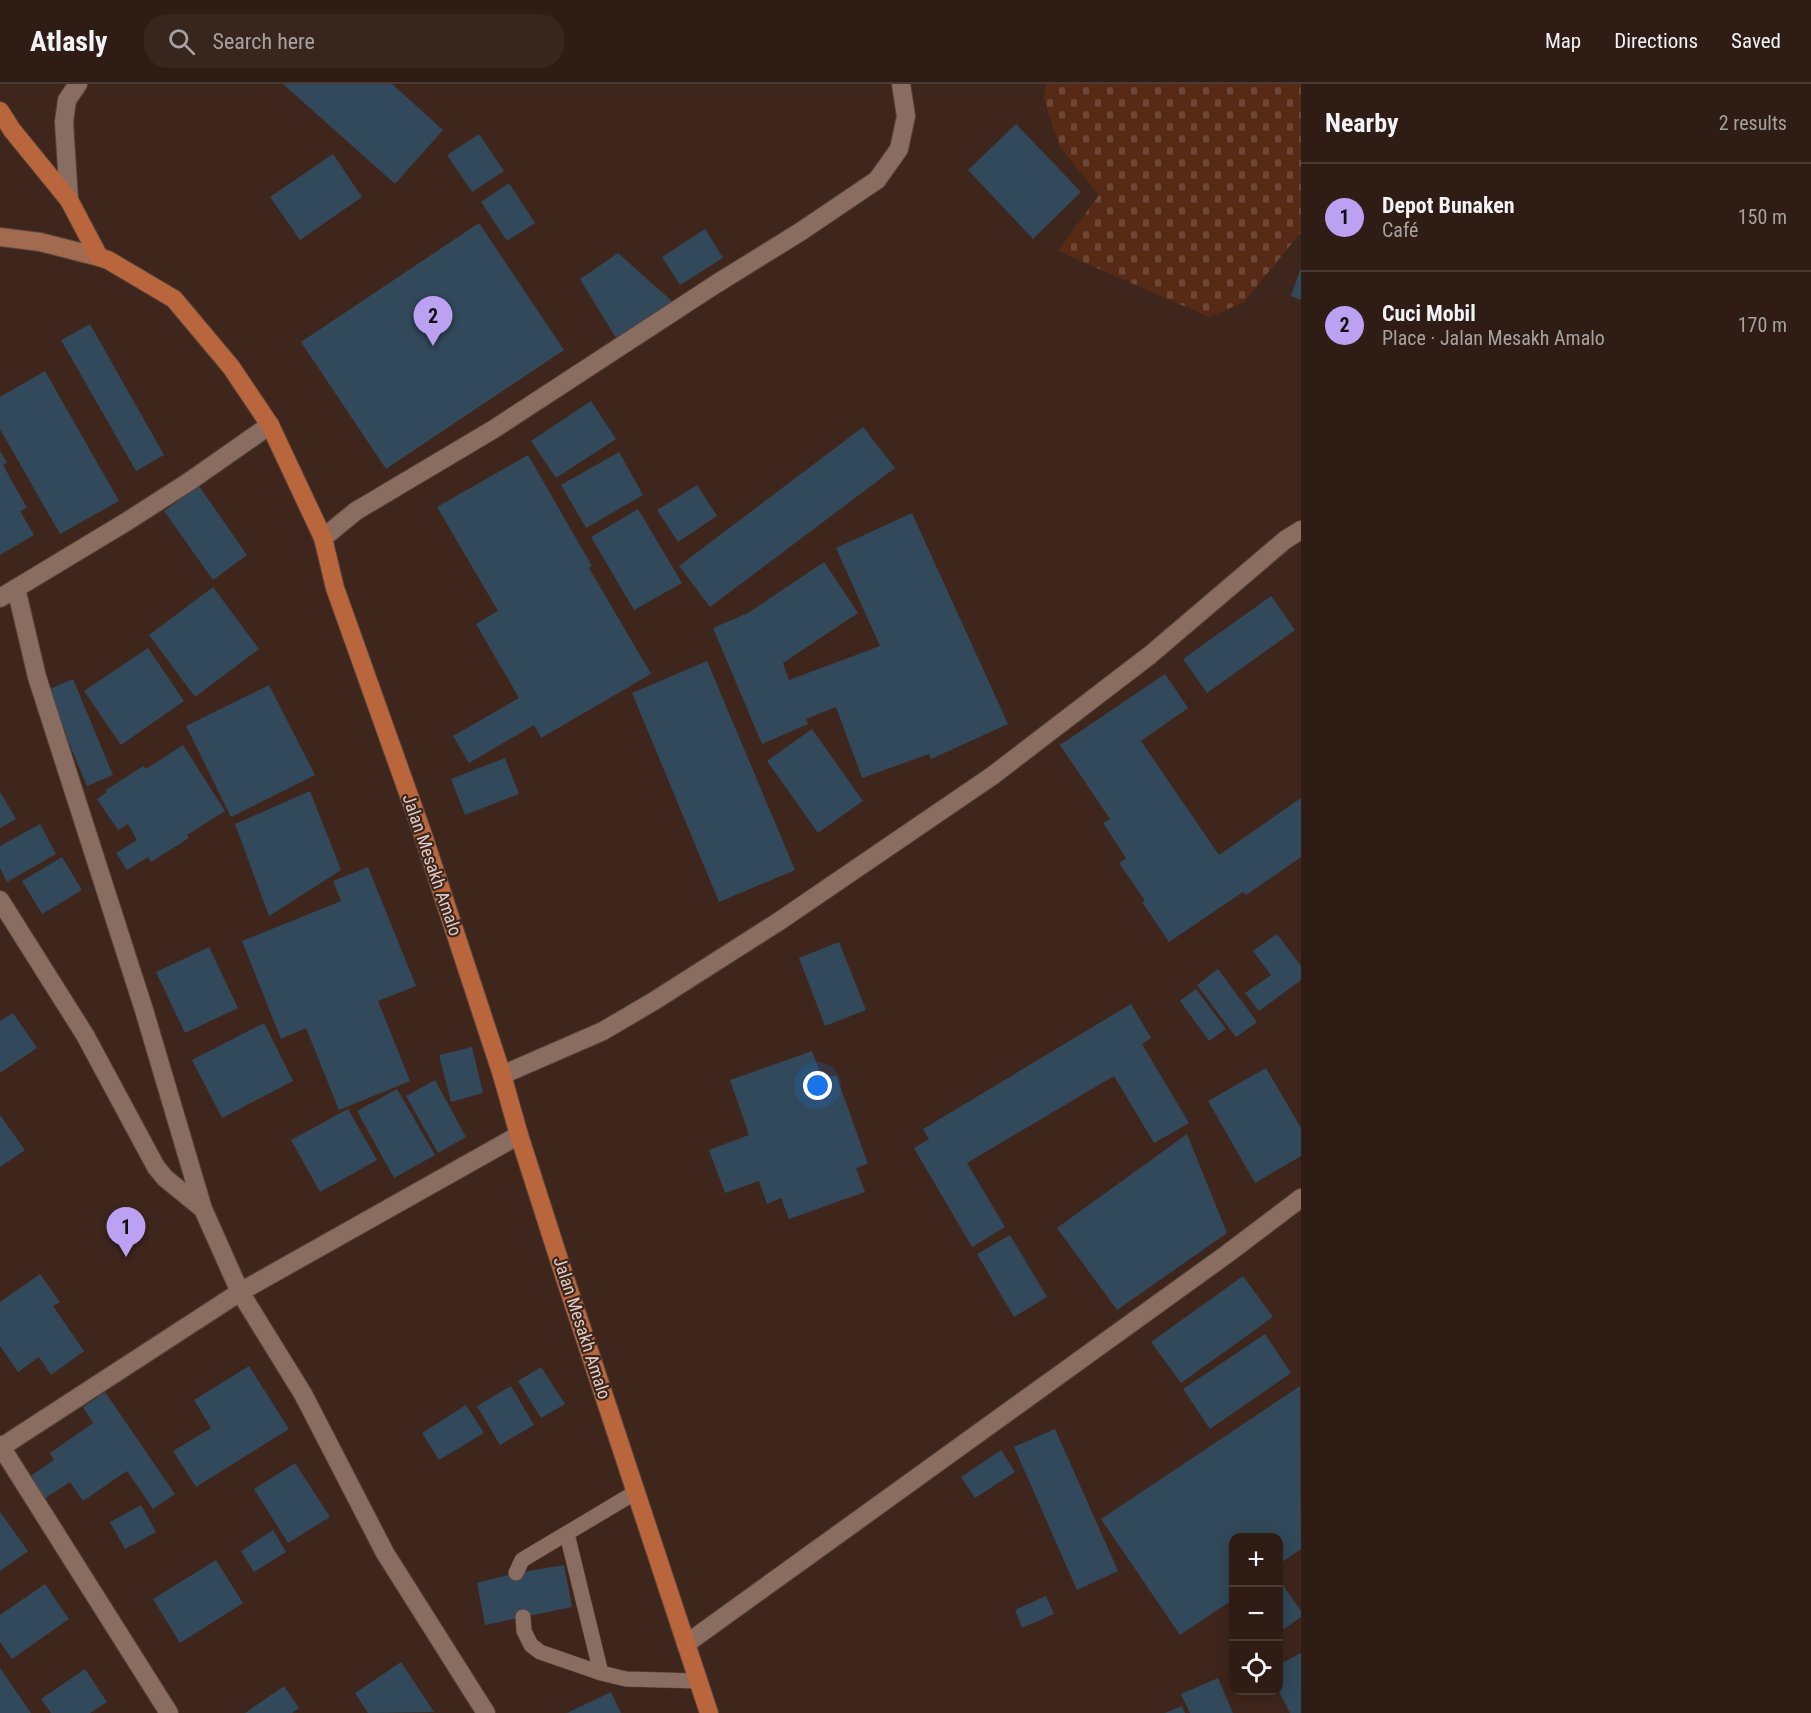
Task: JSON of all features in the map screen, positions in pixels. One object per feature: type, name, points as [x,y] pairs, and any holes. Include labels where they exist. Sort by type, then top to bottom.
[{"type":"main road","points":[[0,111],[12,130],[69,200],[99,257]]},
{"type":"main road","points":[[0,237],[40,242],[99,257]]},
{"type":"main road","name":"Jalan Mesakh Amalo","points":[[99,257],[174,299],[231,367],[270,425],[323,538],[335,588],[422,832],[708,1713]]},
{"type":"street","points":[[69,200],[64,122],[67,100],[78,84]]},
{"type":"street","points":[[323,538],[356,511],[494,429],[877,180],[899,149],[906,116],[901,84]]},
{"type":"street","points":[[0,598],[172,492],[270,425]]},
{"type":"street","points":[[502,1075],[603,1031],[664,995],[817,896],[992,776],[1150,655],[1285,540],[1301,530]]},
{"type":"street","points":[[16,588],[37,677],[144,1010],[203,1209],[240,1292],[303,1394],[385,1553],[486,1713]]},
{"type":"street","points":[[0,900],[85,1035],[156,1167],[183,1195],[203,1209]]},
{"type":"street","points":[[169,1713],[0,1447],[240,1292],[519,1135]]},
{"type":"street","points":[[686,1644],[1301,1198]]},
{"type":"lane","points":[[516,1573],[522,1560],[636,1492]]},
{"type":"lane","points":[[567,1534],[601,1672]]},
{"type":"lane","points":[[523,1617],[524,1630],[531,1645],[540,1653],[626,1678],[698,1681]]},
{"type":"green space","points":[[1046,84],[1301,84],[1301,232],[1244,302],[1209,317],[1058,251],[1099,195],[1060,147],[1044,100]]},
{"type":"building","points":[[283,84],[392,84],[443,130],[395,184]]},
{"type":"building","points":[[1016,124],[1081,192],[1033,239],[968,170]]},
{"type":"building","points":[[479,134],[504,171],[472,192],[447,155]]},
{"type":"building","points":[[333,154],[362,197],[300,240],[270,197]]},
{"type":"building","points":[[509,183],[535,223],[507,241],[481,202]]},
{"type":"building","points":[[479,223],[564,350],[386,469],[301,342]]},
{"type":"building","points":[[705,229],[723,258],[680,285],[662,257]]},
{"type":"building","points":[[618,253],[675,304],[619,343],[580,279]]},
{"type":"building","points":[[1301,267],[1301,300],[1291,296]]},
{"type":"building","points":[[90,324],[164,455],[136,471],[61,340]]},
{"type":"building","points":[[45,371],[119,501],[60,534],[0,429],[0,397]]},
{"type":"building","points":[[591,401],[616,439],[556,478],[531,441]]},
{"type":"building","points":[[863,427],[895,468],[710,607],[679,566]]},
{"type":"building","points":[[0,451],[7,462],[3,465],[27,508],[20,511],[34,535],[0,555]]},
{"type":"building","points":[[619,452],[643,495],[586,528],[561,485]]},
{"type":"building","points":[[528,455],[592,566],[589,568],[651,674],[541,738],[534,725],[469,763],[453,736],[519,698],[476,624],[498,611],[437,507]]},
{"type":"building","points":[[697,485],[717,516],[678,542],[657,510]]},
{"type":"building","points":[[199,486],[247,555],[213,580],[164,511]]},
{"type":"building","points":[[638,509],[682,583],[634,610],[591,537]]},
{"type":"building","points":[[912,513],[1008,724],[931,759],[929,754],[862,778],[836,707],[806,719],[808,724],[762,744],[713,628],[748,613],[824,562],[858,613],[783,663],[789,680],[880,646],[836,548]]},
{"type":"building","points":[[213,587],[259,649],[195,697],[149,635]]},
{"type":"building","points":[[1271,596],[1295,630],[1207,693],[1183,659]]},
{"type":"building","points":[[148,648],[184,701],[121,745],[84,691]]},
{"type":"building","points":[[707,661],[795,870],[719,902],[632,693]]},
{"type":"building","points":[[1165,674],[1188,708],[1141,741],[1219,855],[1301,798],[1301,857],[1246,895],[1243,892],[1169,942],[1119,863],[1126,858],[1103,823],[1110,819],[1060,745]]},
{"type":"building","points":[[73,679],[113,775],[87,786],[47,690]]},
{"type":"building","points":[[269,685],[315,775],[231,817],[186,726]]},
{"type":"building","points":[[812,729],[863,801],[818,833],[767,761]]},
{"type":"building","points":[[183,745],[225,811],[187,835],[189,838],[151,862],[148,857],[127,870],[116,853],[137,840],[128,824],[118,830],[97,799],[107,792],[106,790],[143,766],[146,769]]},
{"type":"building","points":[[505,758],[519,794],[465,815],[451,779]]},
{"type":"building","points":[[310,791],[341,870],[269,916],[235,824]]},
{"type":"building","points":[[0,792],[16,819],[0,828]]},
{"type":"building","points":[[40,824],[56,854],[7,882],[0,868],[0,846]]},
{"type":"building","points":[[62,857],[82,890],[42,914],[22,881]]},
{"type":"building","points":[[368,867],[416,986],[378,1001],[410,1081],[339,1110],[306,1028],[281,1039],[242,941],[341,901],[333,881]]},
{"type":"building","points":[[1277,934],[1301,966],[1301,980],[1259,1011],[1245,993],[1271,975],[1253,951]]},
{"type":"building","points":[[839,942],[866,1010],[825,1026],[799,958]]},
{"type":"building","points":[[209,947],[238,1008],[185,1033],[156,972]]},
{"type":"building","points":[[1218,969],[1257,1022],[1236,1037],[1197,985]]},
{"type":"building","points":[[1196,989],[1226,1029],[1209,1041],[1180,1001]]},
{"type":"building","points":[[1131,1004],[1151,1038],[1142,1044],[1189,1123],[1154,1143],[1114,1076],[967,1163],[1005,1227],[972,1247],[914,1148],[929,1139],[923,1129]]},
{"type":"building","points":[[13,1013],[37,1048],[0,1073],[0,1021]]},
{"type":"building","points":[[264,1023],[293,1081],[222,1118],[192,1060]]},
{"type":"building","points":[[472,1047],[483,1093],[451,1102],[439,1055]]},
{"type":"building","points":[[812,1051],[823,1080],[836,1075],[868,1164],[856,1168],[865,1192],[789,1219],[781,1198],[767,1204],[759,1181],[725,1193],[709,1150],[749,1135],[730,1080]]},
{"type":"building","points":[[1266,1068],[1301,1128],[1301,1156],[1255,1183],[1208,1101]]},
{"type":"building","points":[[435,1080],[466,1137],[438,1153],[406,1096]]},
{"type":"building","points":[[397,1089],[435,1155],[394,1178],[357,1111]]},
{"type":"building","points":[[348,1109],[377,1160],[320,1192],[291,1140]]},
{"type":"building","points":[[0,1115],[25,1150],[0,1167]]},
{"type":"building","points":[[1187,1134],[1227,1233],[1117,1310],[1057,1228]]},
{"type":"building","points":[[1010,1235],[1047,1297],[1014,1317],[977,1254]]},
{"type":"building","points":[[40,1274],[60,1302],[53,1306],[84,1351],[51,1375],[39,1357],[18,1372],[0,1346],[0,1302]]},
{"type":"building","points":[[1243,1276],[1273,1317],[1181,1383],[1151,1342]]},
{"type":"building","points":[[1265,1334],[1291,1373],[1210,1429],[1183,1389]]},
{"type":"building","points":[[249,1366],[289,1429],[196,1487],[173,1451],[211,1428],[194,1400]]},
{"type":"building","points":[[541,1367],[565,1404],[541,1418],[518,1381]]},
{"type":"building","points":[[511,1386],[534,1425],[500,1445],[477,1406]]},
{"type":"building","points":[[1300,1386],[1301,1549],[1283,1562],[1283,1533],[1229,1533],[1229,1602],[1180,1635],[1101,1519]]},
{"type":"building","points":[[105,1392],[175,1494],[153,1509],[127,1471],[83,1501],[70,1482],[44,1499],[29,1477],[54,1460],[50,1453],[93,1423],[83,1407]]},
{"type":"building","points":[[466,1405],[484,1433],[439,1460],[422,1433]]},
{"type":"building","points":[[1055,1429],[1118,1571],[1077,1590],[1014,1447]]},
{"type":"building","points":[[1001,1450],[1015,1472],[975,1498],[961,1477]]},
{"type":"building","points":[[295,1463],[330,1517],[288,1543],[254,1489]]},
{"type":"building","points":[[141,1505],[156,1532],[125,1549],[110,1522]]},
{"type":"building","points":[[0,1512],[28,1551],[0,1571]]},
{"type":"building","points":[[273,1530],[286,1552],[254,1572],[241,1551]]},
{"type":"building","points":[[216,1560],[243,1603],[180,1643],[153,1599]]},
{"type":"building","points":[[564,1565],[572,1607],[485,1625],[477,1583],[516,1573]]},
{"type":"building","points":[[45,1584],[69,1619],[12,1659],[0,1642],[0,1615]]},
{"type":"building","points":[[1283,1585],[1301,1611],[1301,1617],[1283,1630]]},
{"type":"building","points":[[1046,1596],[1054,1614],[1022,1628],[1015,1610]]},
{"type":"building","points":[[1301,1653],[1301,1713],[1290,1713],[1281,1695],[1283,1695],[1283,1662]]},
{"type":"building","points":[[401,1662],[434,1712],[368,1713],[355,1693]]},
{"type":"building","points":[[0,1668],[31,1713],[0,1713]]},
{"type":"building","points":[[85,1669],[107,1702],[90,1713],[51,1713],[41,1699]]},
{"type":"building","points":[[1218,1678],[1233,1713],[1190,1713],[1181,1694]]},
{"type":"building","points":[[284,1686],[299,1708],[292,1713],[245,1713]]},
{"type":"building","points":[[611,1692],[621,1713],[567,1713]]},
{"type":"building","points":[[1182,1706],[1185,1713],[1165,1713]]},
{"type":"place","name":"Cuci Mobil","points":[[433,346]]},
{"type":"place","name":"Depot Bunaken","points":[[126,1257]]}]
